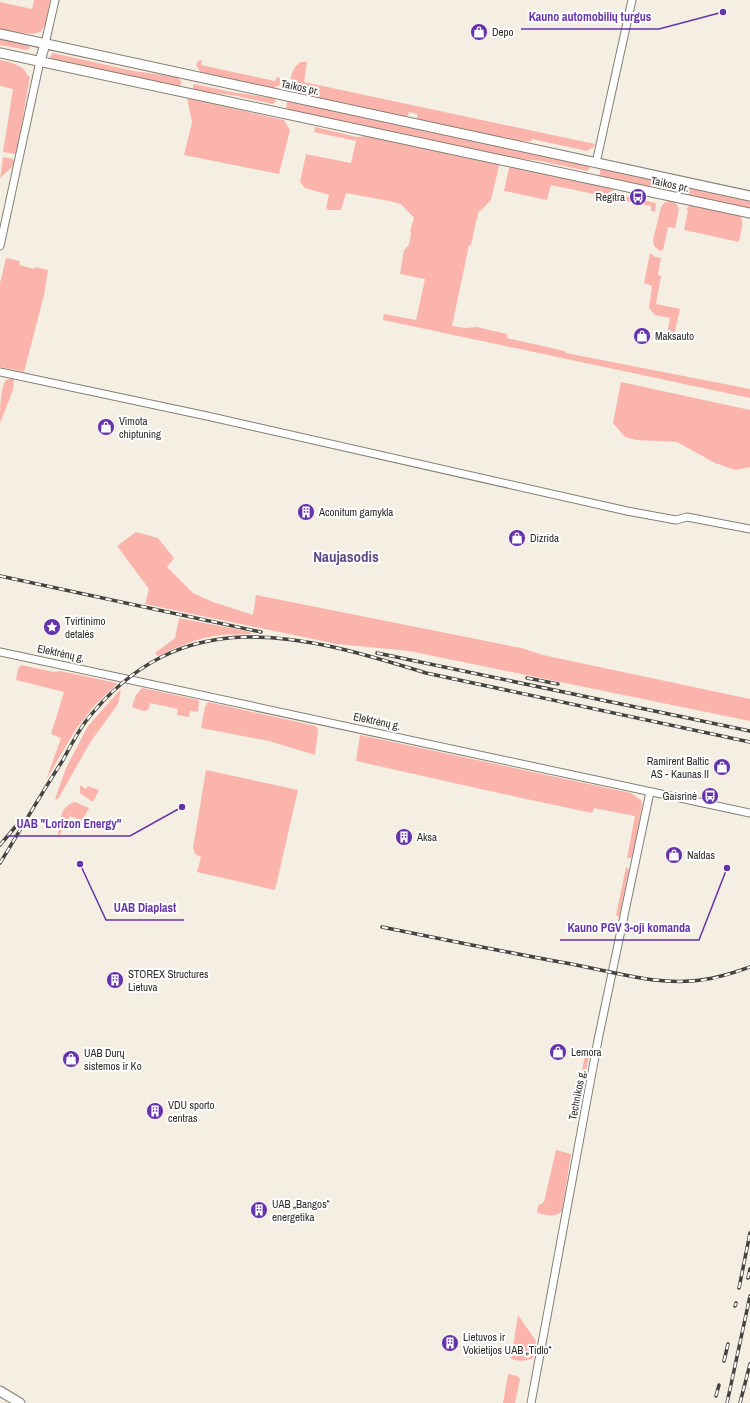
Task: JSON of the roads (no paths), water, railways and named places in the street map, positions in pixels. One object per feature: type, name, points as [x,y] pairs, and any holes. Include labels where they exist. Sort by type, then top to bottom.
[{"type":"main road","name":"Taikos pr.","points":[[0,34],[750,196]]},
{"type":"main road","points":[[40,61],[45,44]]},
{"type":"main road","name":"Taikos pr.","points":[[0,53],[750,213]]},
{"type":"main road","points":[[186,93],[193,76]]},
{"type":"main road","points":[[278,112],[281,95]]},
{"type":"main road","points":[[584,178],[594,170],[596,163]]},
{"type":"main road","points":[[0,1391],[20,1403]]},
{"type":"street","points":[[45,44],[55,0]]},
{"type":"street","points":[[596,163],[632,0]]},
{"type":"street","points":[[0,246],[40,61]]},
{"type":"street","points":[[0,380],[1,372],[179,410],[627,511],[676,520],[687,517],[750,529]]},
{"type":"street","name":"Elektrėnų g.","points":[[0,652],[750,813]]},
{"type":"street","name":"Technikos g.","points":[[531,1403],[598,1040],[650,792]]},
{"type":"railway","points":[[0,576],[261,632]]},
{"type":"railway","points":[[0,863],[86,721],[123,683],[161,657],[202,642],[244,637],[288,639],[333,647],[426,673],[750,742]]},
{"type":"railway","points":[[377,653],[750,731]]},
{"type":"railway","points":[[527,678],[558,684]]},
{"type":"railway","points":[[0,845],[22,819]]},
{"type":"railway","points":[[382,927],[625,975],[658,980],[691,981],[714,978],[750,967]]},
{"type":"railway","points":[[739,1288],[750,1233]]},
{"type":"railway","points":[[748,1278],[750,1269]]},
{"type":"railway","points":[[727,1403],[750,1296]]},
{"type":"railway","points":[[724,1361],[728,1344]]},
{"type":"railway","points":[[740,1403],[750,1364]]},
{"type":"railway","points":[[716,1396],[719,1385]]},
{"type":"place","name":"Kauno automobilių turgus","points":[[723,12]]},
{"type":"place","name":"Depo","points":[[479,32]]},
{"type":"place","name":"Regitra","points":[[638,197]]},
{"type":"place","name":"Maksauto","points":[[642,336]]},
{"type":"place","name":"Vimota chiptuning","points":[[106,427]]},
{"type":"place","name":"Aconitum gamykla","points":[[306,512]]},
{"type":"place","name":"Dizrida","points":[[517,538]]},
{"type":"place","name":"Tvirtinimo detalės","points":[[52,627]]},
{"type":"place","name":"Ramirent Baltic AS - Kaunas II","points":[[722,767]]},
{"type":"place","name":"Gaisrinė","points":[[710,796]]},
{"type":"place","name":"UAB \"Lorizon Energy\"","points":[[182,807]]},
{"type":"place","name":"Aksa","points":[[404,837]]},
{"type":"place","name":"Naldas","points":[[674,855]]},
{"type":"place","name":"UAB Diaplast","points":[[80,864]]},
{"type":"place","name":"Kauno PGV 3-oji komanda","points":[[727,868]]},
{"type":"place","name":"STOREX Structures Lietuva","points":[[115,980]]},
{"type":"place","name":"Lemora","points":[[558,1052]]},
{"type":"place","name":"UAB Durų sistemos ir Ko","points":[[71,1059]]},
{"type":"place","name":"VDU sporto centras","points":[[155,1111]]},
{"type":"place","name":"UAB „Bangos“ energetika","points":[[259,1210]]},
{"type":"place","name":"Lietuvos ir Vokietijos UAB „Tidlo“","points":[[450,1343]]},
{"type":"district","name":"Naujasodis","points":[[346,557]]}]
